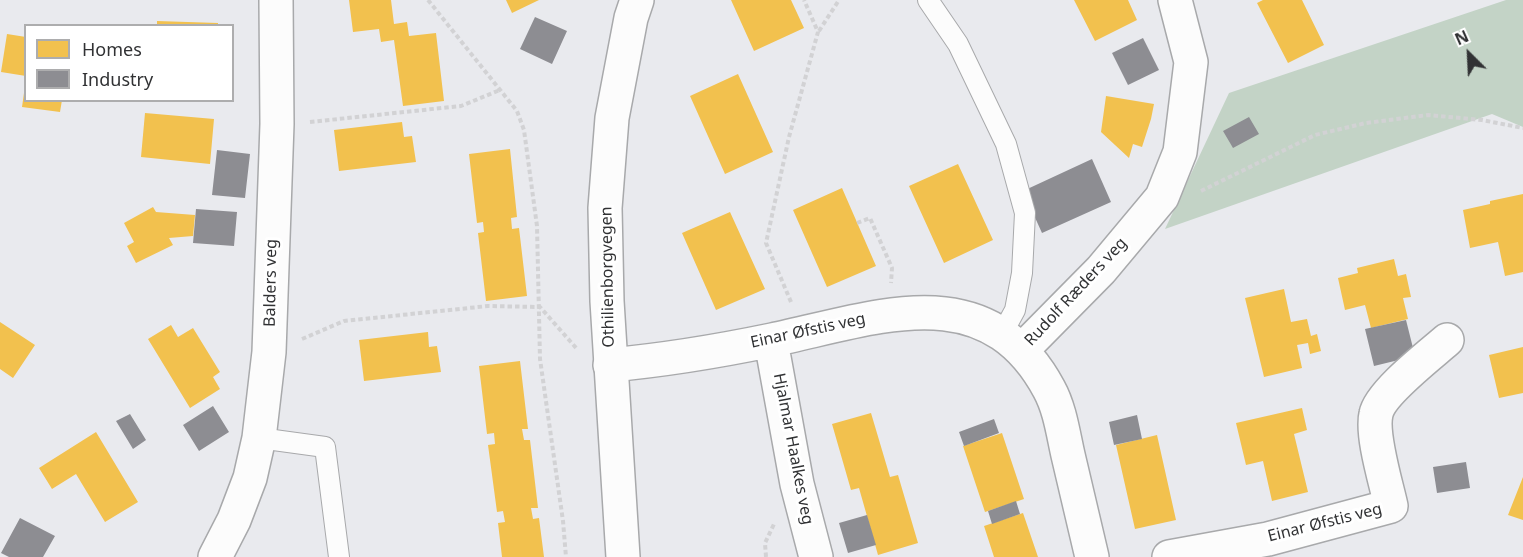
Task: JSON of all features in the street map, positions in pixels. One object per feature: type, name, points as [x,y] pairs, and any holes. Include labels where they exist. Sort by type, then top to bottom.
[{"type":"street","name":"Balders veg","points":[[215,557],[234,520],[250,478],[259,438],[269,352],[277,124],[276,0]]},
{"type":"street","name":"Othilienborgvegen","points":[[623,557],[610,365],[605,208],[612,118],[637,0]]},
{"type":"street","name":"Rudolf Ræders veg","points":[[1012,342],[1101,270],[1162,197],[1180,152],[1191,62],[1175,0]]},
{"type":"street","name":"Einar Øfstis veg","points":[[610,365],[771,341],[882,315],[938,313],[969,318],[1012,342],[1050,391],[1060,419],[1092,557]]},
{"type":"street","name":"Einar Øfstis veg","points":[[1170,557],[1268,538],[1391,506],[1376,434],[1375,414],[1380,402],[1392,389],[1447,340]]},
{"type":"street","name":"Hjalmar Haalkes veg","points":[[771,341],[797,484],[816,557]]},
{"type":"lane","points":[[928,0],[958,44],[1006,144],[1025,213],[1022,273],[1012,342]]},
{"type":"lane","points":[[259,438],[325,447],[339,557]]},
{"type":"path","points":[[428,0],[517,111],[525,130],[537,226],[540,359],[566,557]]},
{"type":"path","points":[[804,0],[818,32]]},
{"type":"path","points":[[804,333],[766,243],[789,137],[818,32],[839,0]]},
{"type":"path","points":[[277,124],[461,106],[500,90]]},
{"type":"path","points":[[1162,197],[1196,193],[1315,135],[1366,123],[1428,115],[1482,120],[1523,128]]},
{"type":"path","points":[[857,223],[870,218],[892,268],[891,288],[906,313]]},
{"type":"path","points":[[269,352],[344,321],[488,306],[540,307],[579,352]]},
{"type":"green space","points":[[1506,0],[1523,0],[1523,127],[1492,114],[1165,229],[1229,93]]},
{"type":"building: Homes","points":[[349,0],[391,0],[394,24],[407,22],[409,36],[436,33],[444,101],[403,106],[394,40],[381,42],[379,29],[353,32]]},
{"type":"building: Homes","points":[[506,0],[539,0],[512,13]]},
{"type":"building: Homes","points":[[731,0],[791,0],[804,28],[754,51]]},
{"type":"building: Homes","points":[[1074,0],[1128,0],[1137,20],[1095,41]]},
{"type":"building: Homes","points":[[1263,0],[1302,0],[1324,45],[1288,63],[1257,3]]},
{"type":"building: Homes","points":[[157,21],[218,23],[218,24],[157,24]]},
{"type":"building: Homes","points":[[7,34],[24,37],[24,76],[1,72]]},
{"type":"building: Homes","points":[[738,74],[773,152],[725,174],[690,96]]},
{"type":"building: Homes","points":[[24,93],[24,102],[62,102],[60,112],[22,107]]},
{"type":"building: Homes","points":[[1106,96],[1154,104],[1142,147],[1133,144],[1129,158],[1101,132]]},
{"type":"building: Homes","points":[[145,113],[214,119],[210,164],[141,157]]},
{"type":"building: Homes","points":[[402,122],[404,137],[412,136],[416,162],[339,171],[334,130]]},
{"type":"building: Homes","points":[[510,149],[517,217],[511,218],[512,229],[519,228],[527,296],[486,301],[478,233],[484,232],[483,222],[477,223],[469,154]]},
{"type":"building: Homes","points":[[958,164],[993,240],[944,263],[909,186]]},
{"type":"building: Homes","points":[[842,188],[876,266],[827,287],[793,210]]},
{"type":"building: Homes","points":[[1523,194],[1523,272],[1505,276],[1498,242],[1470,248],[1463,210]]},
{"type":"building: Homes","points":[[153,207],[156,212],[195,215],[193,236],[169,238],[173,245],[136,263],[127,246],[134,242],[124,223]]},
{"type":"building: Homes","points":[[730,212],[765,289],[716,310],[682,233]]},
{"type":"building: Homes","points":[[1394,259],[1398,276],[1406,274],[1411,297],[1403,298],[1408,319],[1371,328],[1365,305],[1345,310],[1338,278],[1358,273],[1357,268]]},
{"type":"building: Homes","points":[[1284,289],[1291,322],[1307,319],[1311,336],[1317,334],[1321,351],[1310,354],[1308,343],[1297,345],[1302,368],[1264,377],[1245,298]]},
{"type":"building: Homes","points":[[0,322],[35,345],[13,378],[0,369]]},
{"type":"building: Homes","points":[[171,325],[178,337],[193,328],[220,372],[213,377],[220,389],[190,408],[148,339]]},
{"type":"building: Homes","points":[[428,332],[429,347],[437,346],[441,372],[364,381],[359,340]]},
{"type":"building: Homes","points":[[1523,347],[1523,393],[1499,398],[1489,355]]},
{"type":"building: Homes","points":[[520,361],[528,429],[522,429],[524,440],[530,440],[538,508],[531,508],[533,519],[539,518],[544,557],[502,557],[498,523],[505,522],[503,511],[497,512],[488,445],[495,444],[494,433],[487,434],[479,366]]},
{"type":"building: Homes","points":[[1302,408],[1307,430],[1294,434],[1308,492],[1272,501],[1263,461],[1246,465],[1236,423]]},
{"type":"building: Homes","points":[[871,413],[890,477],[898,475],[918,543],[878,555],[859,488],[851,490],[832,424]]},
{"type":"building: Homes","points":[[96,432],[138,502],[105,522],[76,474],[52,489],[39,468]]},
{"type":"building: Homes","points":[[1002,433],[1024,499],[985,512],[963,446]]},
{"type":"building: Homes","points":[[1157,435],[1176,520],[1135,529],[1116,445]]},
{"type":"building: Homes","points":[[1523,477],[1523,520],[1508,515]]},
{"type":"building: Homes","points":[[1023,513],[1038,557],[994,557],[984,526]]},
{"type":"building: Industry","points":[[535,17],[567,31],[552,64],[520,49]]},
{"type":"building: Industry","points":[[1143,38],[1159,70],[1128,85],[1112,53]]},
{"type":"building: Industry","points":[[1249,117],[1259,134],[1233,148],[1223,131]]},
{"type":"building: Industry","points":[[217,150],[250,154],[245,198],[212,195]]},
{"type":"building: Industry","points":[[1092,159],[1111,202],[1042,233],[1023,191]]},
{"type":"building: Industry","points":[[196,209],[237,212],[234,246],[193,243]]},
{"type":"building: Industry","points":[[1406,320],[1415,356],[1374,366],[1365,329]]},
{"type":"building: Industry","points":[[213,406],[229,432],[199,451],[183,425]]},
{"type":"building: Industry","points":[[130,414],[146,440],[133,449],[116,421]]},
{"type":"building: Industry","points":[[1137,415],[1142,439],[1114,445],[1109,422]]},
{"type":"building: Industry","points":[[994,419],[999,433],[964,446],[959,432]]},
{"type":"building: Industry","points":[[1466,462],[1470,488],[1437,493],[1433,467]]},
{"type":"building: Industry","points":[[1016,501],[1020,514],[992,524],[988,511]]},
{"type":"building: Industry","points":[[867,515],[876,545],[848,553],[839,523]]},
{"type":"building: Industry","points":[[20,518],[55,536],[43,557],[9,557],[1,553]]}]
